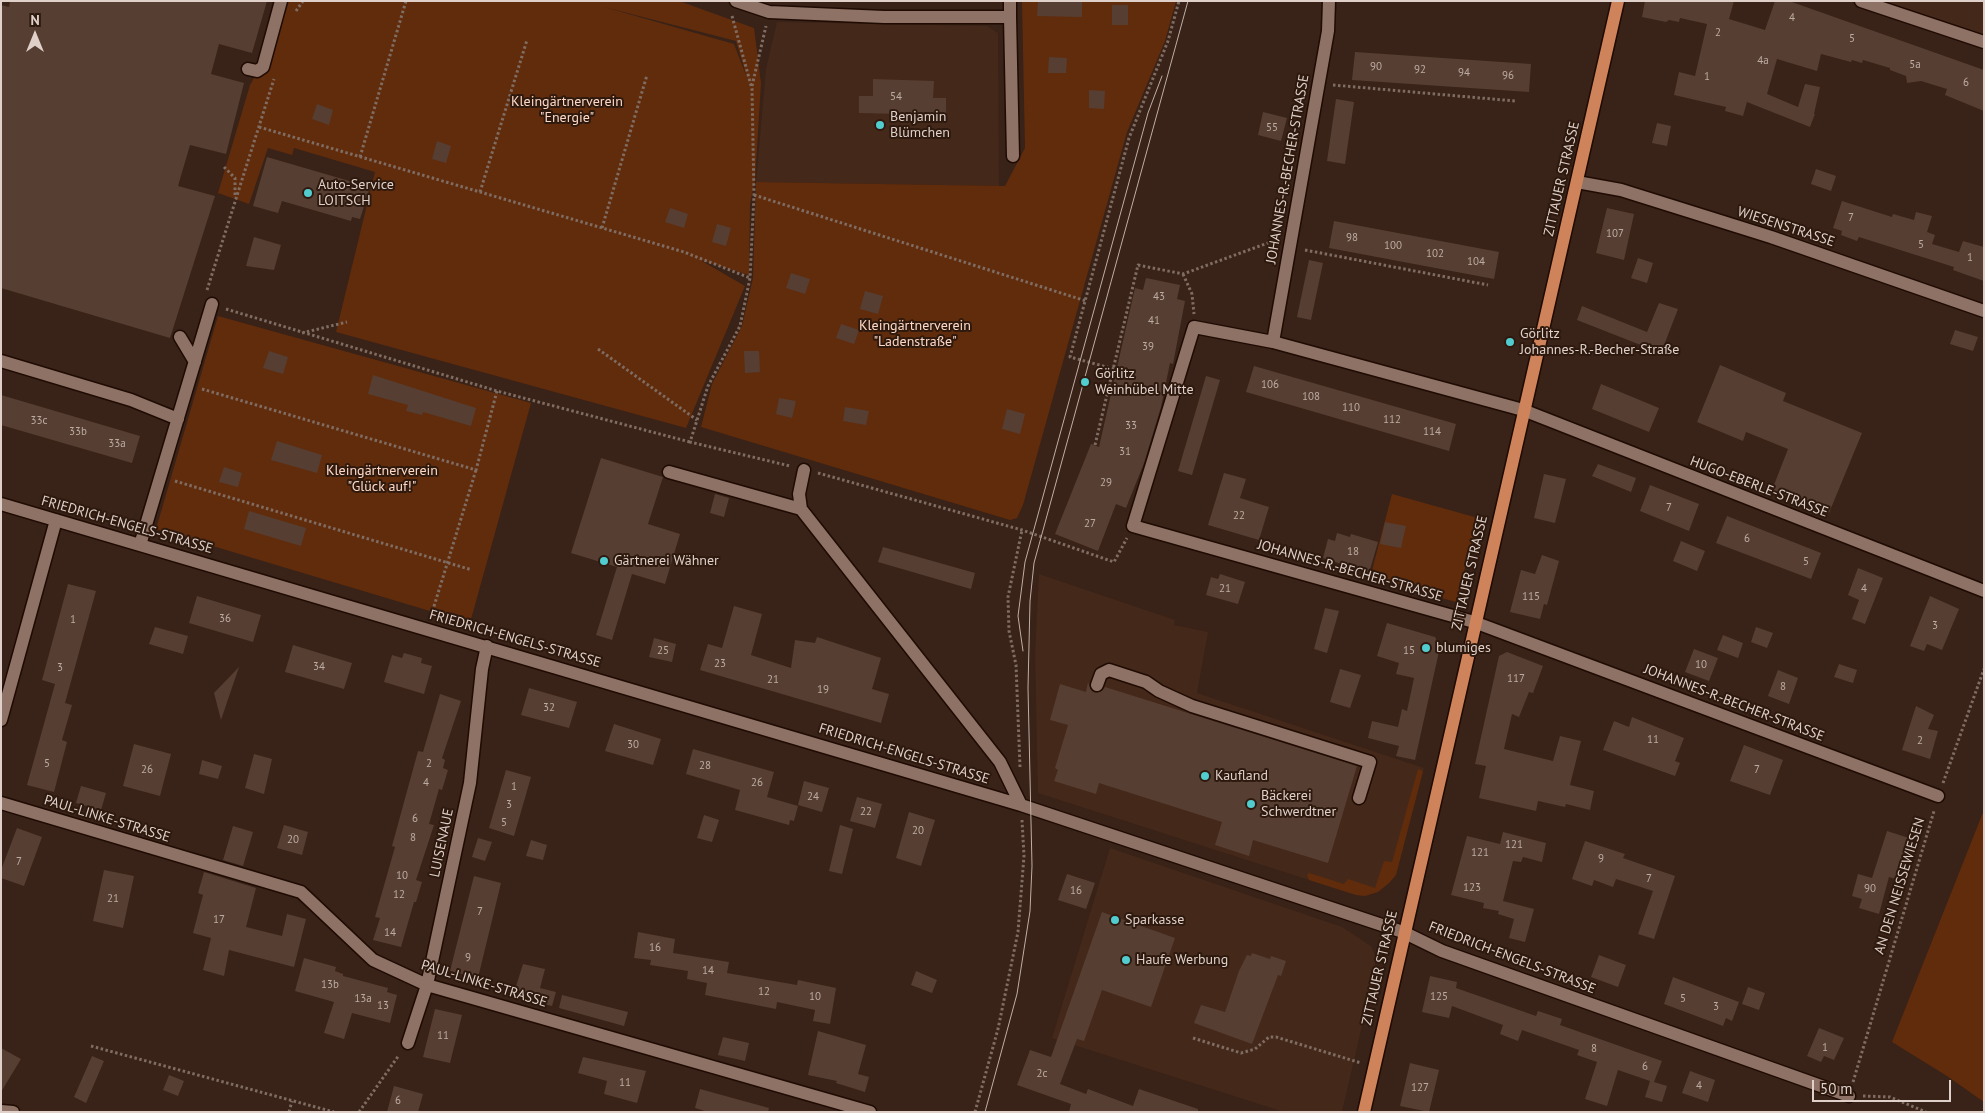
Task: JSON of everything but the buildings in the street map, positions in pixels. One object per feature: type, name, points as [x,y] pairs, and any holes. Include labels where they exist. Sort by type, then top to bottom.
[{"type":"main road","name":"ZITTAUER STRASSE","points":[[1608,42],[1610,1]]},
{"type":"main road","name":"ZITTAUER STRASSE","points":[[1364,1112],[1474,622],[1618,1]]},
{"type":"street","points":[[248,70],[257,71],[263,67],[281,1]]},
{"type":"street","points":[[1010,1],[1013,156]]},
{"type":"street","name":"JOHANNES-R.-BECHER-STRASSE","points":[[1272,342],[1328,31],[1329,1]]},
{"type":"street","points":[[1861,1],[1984,42]]},
{"type":"street","points":[[733,6],[769,12],[884,17],[1010,17]]},
{"type":"street","name":"WIESENSTRASSE","points":[[1577,182],[1621,190],[1771,237],[1984,311]]},
{"type":"street","points":[[140,545],[212,304]]},
{"type":"street","points":[[1133,526],[1194,327],[1272,342],[1523,410]]},
{"type":"street","points":[[180,337],[195,362]]},
{"type":"street","points":[[1,361],[131,400],[178,419]]},
{"type":"street","name":"HUGO-EBERLE-STRASSE","points":[[1523,410],[1984,591]]},
{"type":"street","points":[[668,472],[801,509],[799,494],[804,470]]},
{"type":"street","name":"FRIEDRICH-ENGELS-STRASSE","points":[[1,504],[1021,804],[1404,932],[1442,951],[1848,1096]]},
{"type":"street","name":"FRIEDRICH-ENGELS-STRASSE","points":[[801,509],[1000,762],[1021,804]]},
{"type":"street","points":[[1,720],[56,520]]},
{"type":"street","name":"JOHANNES-R.-BECHER-STRASSE","points":[[1133,526],[1474,622],[1938,796]]},
{"type":"street","name":"LUISENAUE","points":[[408,1043],[427,985],[470,784],[482,669],[487,646]]},
{"type":"street","points":[[1097,685],[1101,674],[1110,670],[1146,682],[1192,706],[1370,762],[1359,798]]},
{"type":"street","name":"PAUL-LINKE-STRASSE","points":[[1,802],[301,892],[373,960],[427,985],[870,1112]]},
{"type":"street","points":[[1,1111],[13,1112]]},
{"type":"path","points":[[292,20],[303,1]]},
{"type":"path","points":[[360,157],[406,1]]},
{"type":"path","points":[[1114,369],[1070,357],[1129,138],[1168,41],[1179,1]]},
{"type":"path","points":[[690,442],[708,386],[740,326],[750,278],[754,195],[752,89],[733,6]]},
{"type":"path","points":[[752,89],[769,12]]},
{"type":"path","points":[[480,192],[527,40]]},
{"type":"path","points":[[276,74],[234,200],[204,301],[301,334],[498,392],[804,470],[1022,530],[1114,562],[1133,526]]},
{"type":"path","points":[[602,228],[647,75]]},
{"type":"path","points":[[1319,84],[1514,101]]},
{"type":"path","points":[[259,127],[684,252],[750,278]]},
{"type":"path","points":[[224,167],[235,178],[234,200]]},
{"type":"path","points":[[754,195],[1086,301]]},
{"type":"path","points":[[1095,445],[1138,265],[1183,274],[1290,241],[1488,285]]},
{"type":"path","points":[[1183,274],[1192,294],[1194,327]]},
{"type":"path","points":[[301,334],[347,322]]},
{"type":"path","points":[[598,349],[697,420]]},
{"type":"path","points":[[188,385],[476,470]]},
{"type":"path","points":[[427,629],[498,392]]},
{"type":"path","points":[[161,477],[472,570]]},
{"type":"path","points":[[1020,777],[1016,665],[1009,631],[1008,597],[1022,530]]},
{"type":"path","points":[[1057,542],[1059,537]]},
{"type":"path","name":"AN DEN NEISSEWIESEN","points":[[1848,1096],[1938,796],[1984,669]]},
{"type":"path","points":[[975,1112],[998,1029],[1018,932],[1024,856],[1021,804]]},
{"type":"path","points":[[1194,1038],[1241,1053],[1255,1050],[1269,1037],[1276,1037],[1374,1067]]},
{"type":"path","points":[[91,1046],[334,1112]]},
{"type":"path","points":[[359,1112],[398,1058]]},
{"type":"path","points":[[1848,1096],[1890,1096],[1926,1112]]},
{"type":"path","points":[[289,1112],[292,1101]]},
{"type":"shaded area","points":[[1869,1],[1984,1],[1984,40]]},
{"type":"shaded area","name":"Benjamin Blümchen","points":[[777,22],[987,26],[998,33],[999,186],[756,182],[766,69]]},
{"type":"shaded area","points":[[1039,574],[1175,620],[1174,625],[1208,632],[1197,693],[1424,768],[1396,875],[1378,892],[1365,896],[1356,895],[1038,793],[1035,653]]},
{"type":"shaded area","points":[[1110,848],[1342,927],[1371,946],[1376,957],[1373,978],[1342,1112],[1284,1112],[1052,1038]]},
{"type":"green space","name":"Kleingärtnerverein \"Energie\"","points":[[284,1],[679,1],[754,28],[761,83],[755,180],[750,204],[749,275],[700,260],[745,286],[686,428],[336,332],[375,172],[294,148],[292,155],[268,148],[249,204],[218,193],[250,85],[257,73]],"holes":[[[604,7],[736,41],[747,78],[734,44]]]},
{"type":"green space","name":"Kleingärtnerverein \"Ladenstraße\"","points":[[1022,1],[1176,1],[1165,41],[1127,132],[1023,505],[1017,518],[1010,520],[701,427],[712,384],[742,326],[753,278],[756,182],[1005,186],[1025,148]]},
{"type":"green space","name":"Kleingärtnerverein \"Glück auf!\"","points":[[218,316],[531,403],[470,623],[156,529]]},
{"type":"green space","points":[[1392,494],[1478,518],[1456,602],[1370,578]]},
{"type":"green space","points":[[1418,769],[1423,771],[1396,875],[1389,883],[1378,892],[1365,896],[1356,895],[1309,880],[1307,875],[1309,873],[1344,884],[1348,879],[1375,888],[1384,861],[1392,862]]},
{"type":"green space","points":[[1984,810],[1984,1102],[1947,1076],[1892,1042]]},
{"type":"tram line","points":[[985,1112],[1017,994],[1030,911],[1032,866],[1028,688],[1030,601],[1034,563],[1188,1]]},
{"type":"tram line","points":[[1023,651],[1018,616],[1025,562],[1148,113],[1162,76]]},
{"type":"place","name":"Benjamin Blümchen","points":[[880,125]]},
{"type":"place","name":"Auto-Service LOITSCH","points":[[308,193]]},
{"type":"place","name":"Görlitz Johannes-R.-Becher-Straße","points":[[1510,342]]},
{"type":"place","name":"Görlitz Weinhübel Mitte","points":[[1085,382]]},
{"type":"place","name":"Gärtnerei Wähner","points":[[604,561]]},
{"type":"place","name":"blumiges","points":[[1426,648]]},
{"type":"place","name":"Kaufland","points":[[1205,776]]},
{"type":"place","name":"Bäckerei Schwerdtner","points":[[1251,804]]},
{"type":"place","name":"Sparkasse","points":[[1115,920]]},
{"type":"place","name":"Haufe Werbung","points":[[1126,960]]}]
